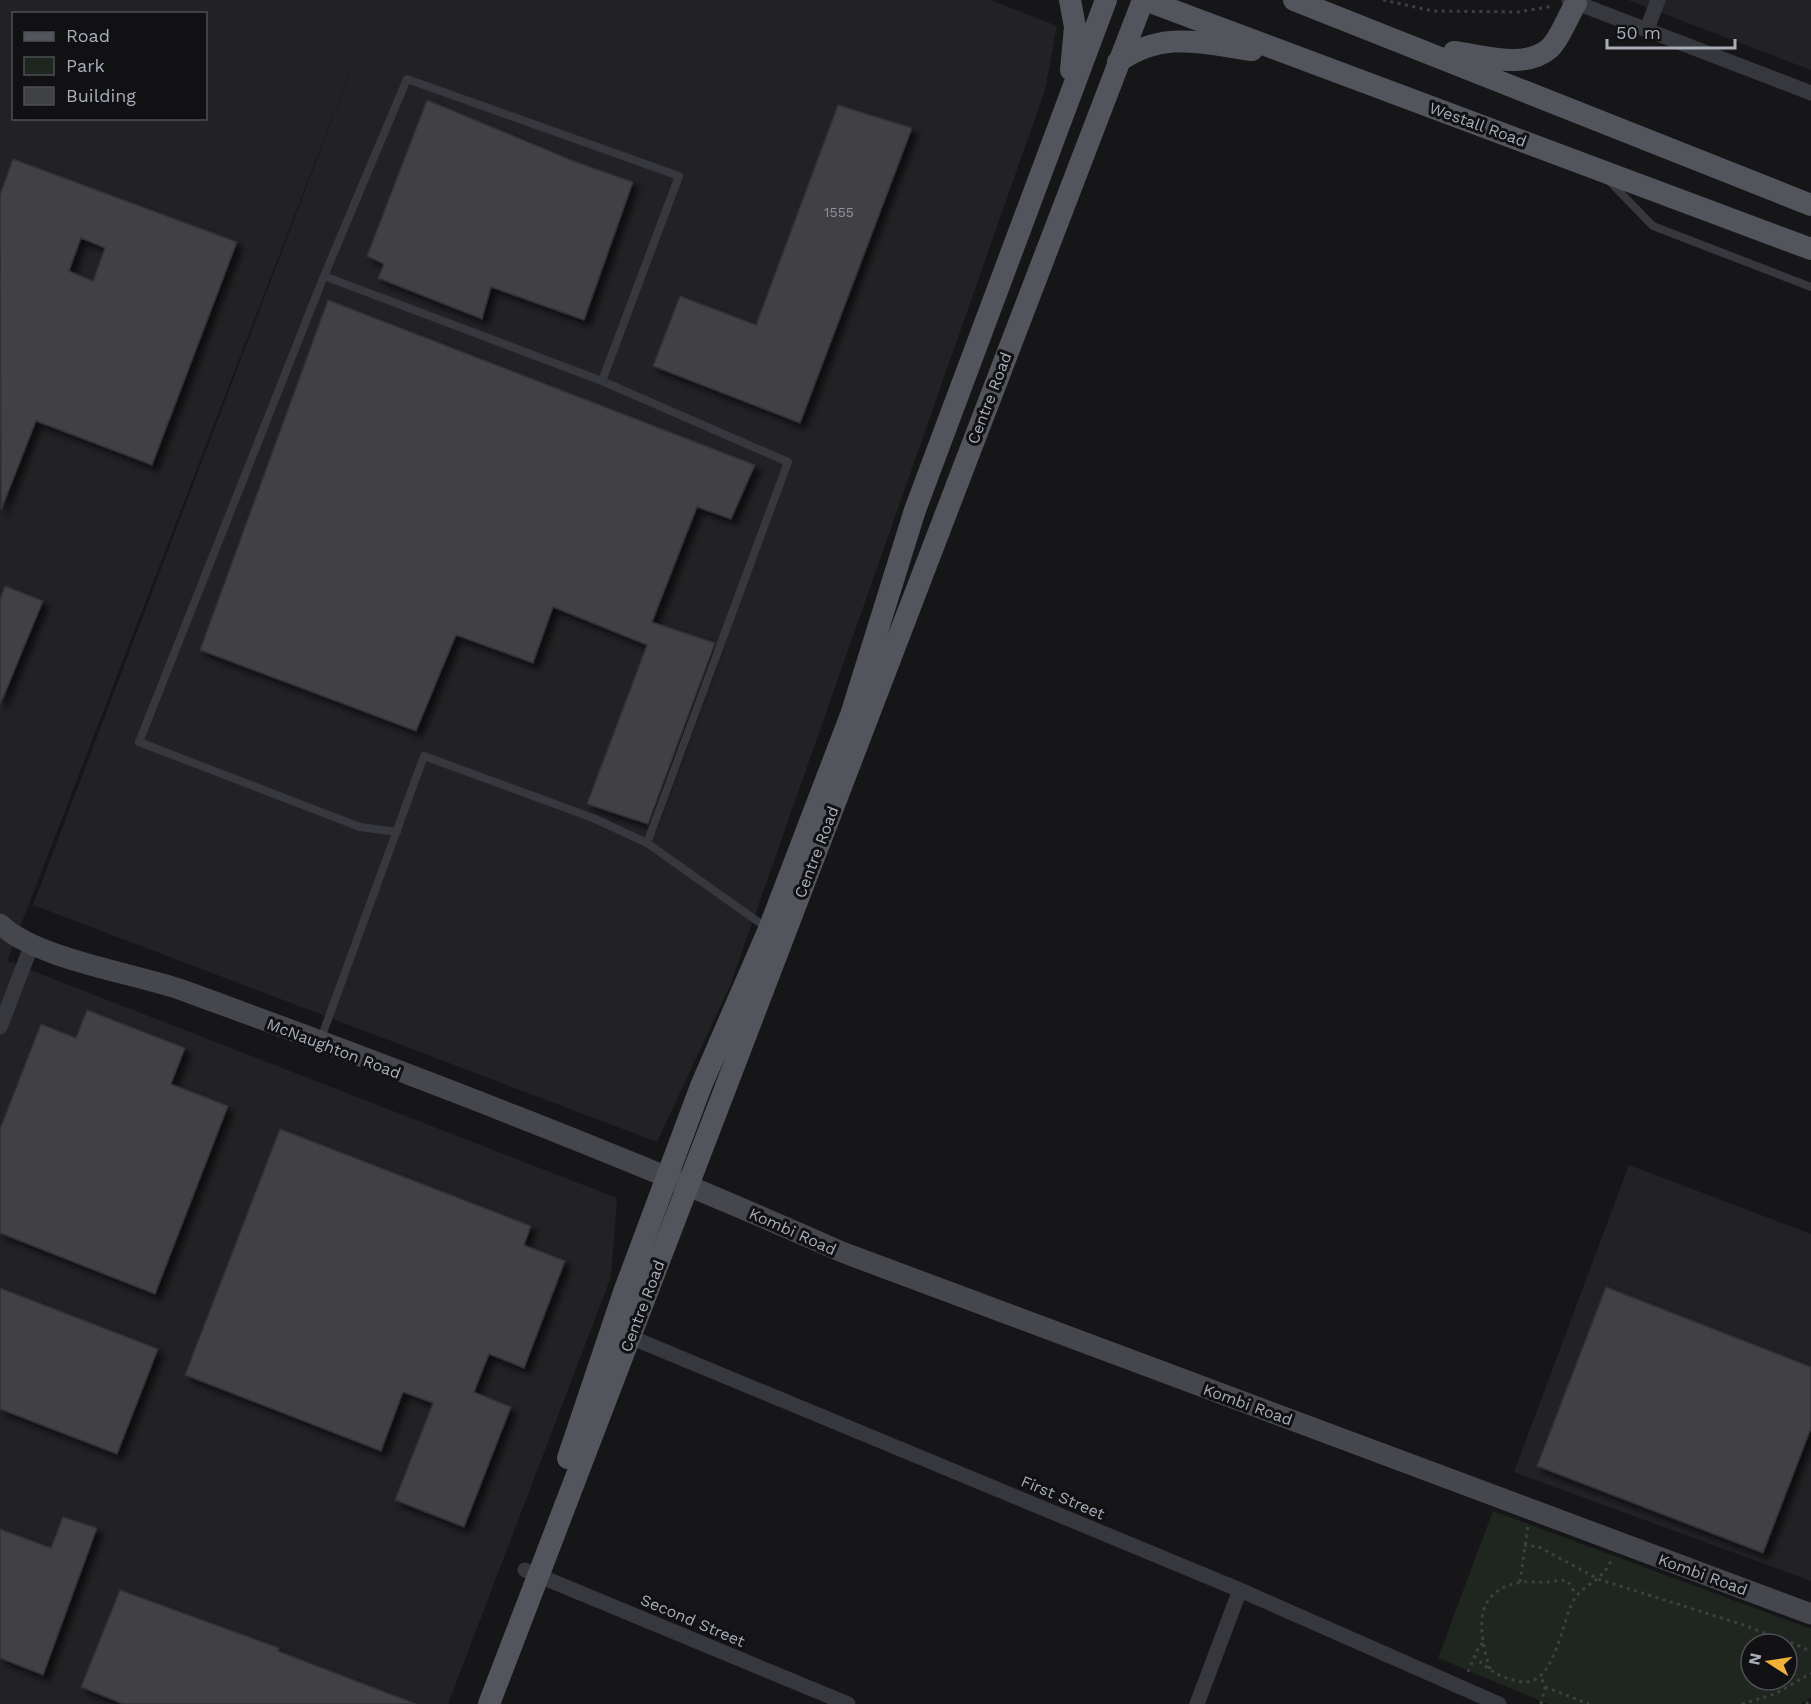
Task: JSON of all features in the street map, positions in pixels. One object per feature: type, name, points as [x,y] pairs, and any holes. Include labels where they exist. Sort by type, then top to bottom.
[{"type":"main road","points":[[1068,98],[1075,27],[1070,0]]},
{"type":"main road","name":"Centre Road","points":[[677,1181],[701,1086],[769,929],[851,715],[897,562],[1106,0]]},
{"type":"main road","name":"Centre Road","points":[[489,1704],[567,1461],[621,1333],[677,1181],[1144,0]]},
{"type":"main road","name":"Westall Road","points":[[1144,0],[1811,249]]},
{"type":"main road","points":[[1294,0],[1414,45],[1811,204]]},
{"type":"main road","points":[[1414,45],[1512,61],[1536,57],[1551,47],[1572,1]]},
{"type":"main road","points":[[1118,62],[1141,47],[1170,40],[1295,56]]},
{"type":"main road","name":"McNaughton Road","points":[[0,924],[32,944],[180,989],[677,1181]]},
{"type":"main road","name":"Kombi Road","points":[[677,1181],[842,1252],[1811,1614]]},
{"type":"main road","name":"Centre Road","points":[[473,1704],[532,1572]]},
{"type":"street","points":[[1647,29],[1658,0]]},
{"type":"street","points":[[1572,1],[1811,93]]},
{"type":"street","points":[[0,1028],[32,944]]},
{"type":"street","name":"First Street","points":[[621,1333],[1240,1590],[1499,1704]]},
{"type":"street","name":"Second Street","points":[[532,1572],[848,1704]]},
{"type":"street","points":[[1197,1704],[1240,1590]]},
{"type":"lane","points":[[397,832],[360,827],[138,742],[324,276],[407,79],[679,176],[602,381]]},
{"type":"lane","points":[[1598,169],[1653,226],[1811,286]]},
{"type":"lane","points":[[324,276],[602,381],[789,462],[647,843]]},
{"type":"lane","points":[[319,1042],[424,756],[593,818],[647,843],[769,929]]},
{"type":"path","points":[[1383,0],[1444,12],[1519,12],[1572,1]]},
{"type":"path","points":[[1520,1582],[1531,1509]]},
{"type":"path","points":[[1474,1656],[1490,1671],[1520,1682],[1532,1682],[1541,1677],[1552,1660],[1567,1614],[1576,1595],[1607,1571],[1618,1542]]},
{"type":"path","points":[[1524,1545],[1539,1547],[1598,1579],[1747,1626],[1768,1636],[1789,1641],[1811,1652]]},
{"type":"path","points":[[1490,1671],[1482,1621],[1484,1603],[1495,1591],[1520,1582],[1568,1581],[1576,1595]]},
{"type":"path","points":[[1462,1688],[1474,1656],[1485,1642]]},
{"type":"path","points":[[1742,1704],[1775,1694],[1811,1673]]},
{"type":"path","points":[[1541,1677],[1545,1687],[1541,1704]]},
{"type":"path","points":[[1545,1687],[1589,1704]]},
{"type":"path","points":[[1806,1704],[1811,1700]]},
{"type":"shaded area","points":[[0,0],[991,0],[1057,26],[1045,90],[730,986],[657,1142],[33,905],[368,25],[7,961],[617,1198],[611,1277],[448,1704],[0,1704]]},
{"type":"shaded area","points":[[1628,0],[1811,0],[1811,70]]},
{"type":"shaded area","points":[[1629,1165],[1811,1234],[1811,1581],[1514,1472]]},
{"type":"green space","points":[[1493,1511],[1811,1629],[1811,1697],[1801,1704],[1548,1704],[1438,1658]]},
{"type":"building","points":[[427,100],[576,162],[633,182],[584,320],[491,287],[482,319],[378,278],[384,264],[367,256]]},
{"type":"building","points":[[838,105],[912,128],[800,423],[653,366],[680,296],[756,325]]},
{"type":"building","points":[[13,159],[237,242],[152,465],[36,421],[1,510],[0,195]],"holes":[[[81,238],[105,248],[93,281],[69,271]]]},
{"type":"building","points":[[328,300],[755,465],[731,519],[697,507],[652,622],[715,643],[648,824],[587,804],[647,645],[553,607],[533,663],[456,635],[416,731],[200,650]]},
{"type":"building","points":[[5,586],[43,601],[0,705],[0,599]]},
{"type":"building","points":[[87,1010],[185,1048],[171,1084],[228,1106],[155,1294],[0,1233],[0,1129],[41,1024],[76,1038]]},
{"type":"building","points":[[280,1129],[531,1226],[524,1245],[565,1261],[524,1368],[489,1354],[474,1392],[511,1407],[464,1527],[395,1500],[433,1403],[403,1392],[381,1451],[185,1375]]},
{"type":"building","points":[[1606,1287],[1811,1367],[1811,1428],[1763,1553],[1537,1466]]},
{"type":"building","points":[[0,1288],[158,1349],[117,1454],[0,1409]]},
{"type":"building","points":[[63,1517],[97,1528],[43,1675],[0,1658],[0,1529],[51,1548]]},
{"type":"building","points":[[120,1590],[279,1648],[278,1651],[416,1704],[123,1704],[81,1687]]}]
